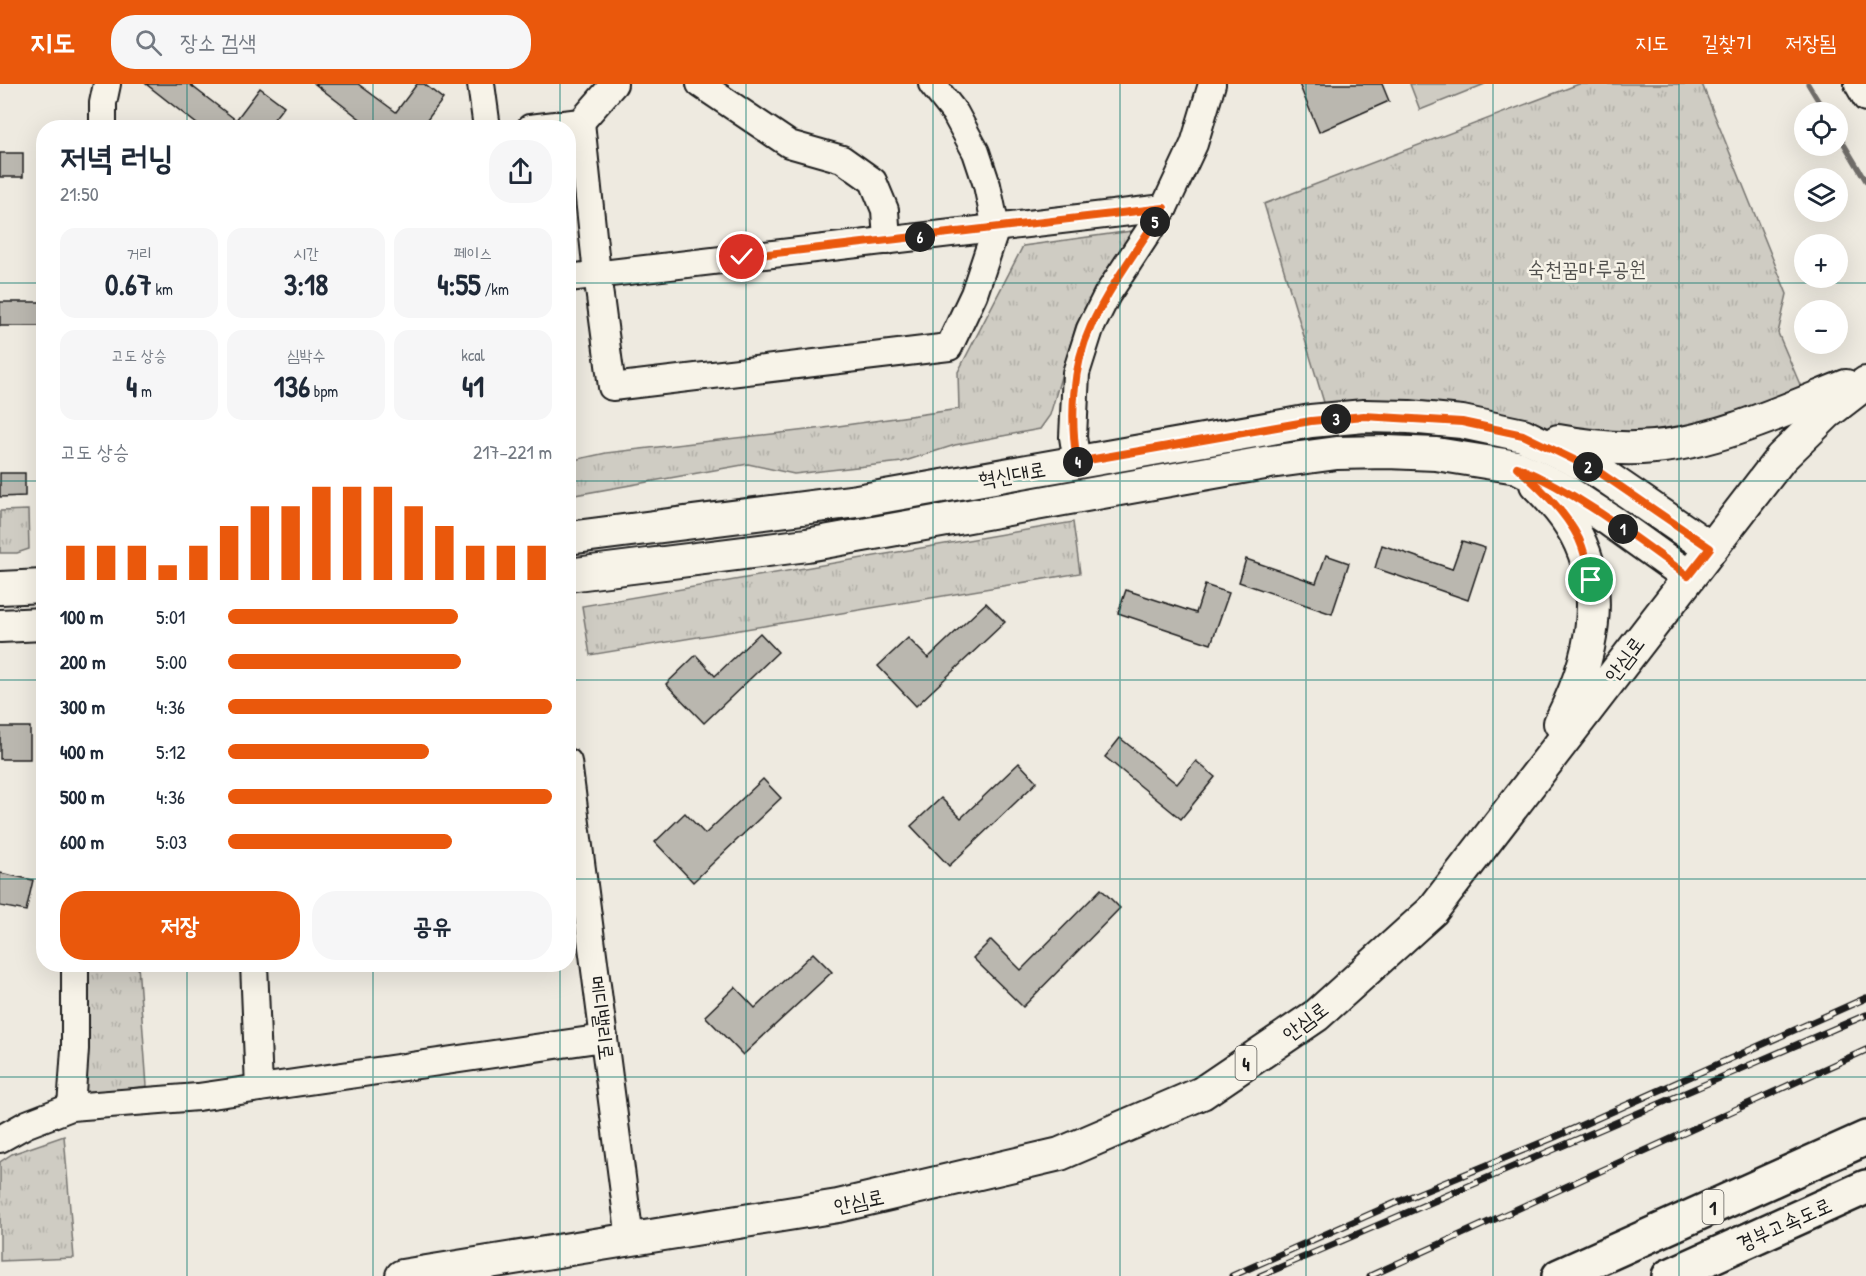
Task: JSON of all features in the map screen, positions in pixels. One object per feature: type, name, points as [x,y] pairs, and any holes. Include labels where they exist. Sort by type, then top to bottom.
[{"type":"highway","name":"1","points":[[1559,1276],[1866,1137]]},
{"type":"highway","name":"경부고속도로","points":[[1669,1276],[1866,1187]]},
{"type":"main road","points":[[1523,435],[1594,448],[1654,447],[1683,442],[1779,413],[1866,378]]},
{"type":"main road","name":"안심로","points":[[402,1276],[838,1206],[1060,1154],[1202,1093],[1317,1015],[1432,911],[1780,458],[1827,412],[1866,383]]},
{"type":"main road","name":"혁신대로","points":[[576,537],[857,501],[1311,421],[1364,416],[1462,422],[1523,435],[1599,472],[1710,548]]},
{"type":"main road","points":[[576,574],[807,545],[1270,462],[1338,453],[1387,452],[1436,454],[1517,467],[1564,490],[1688,576]]},
{"type":"main road","points":[[1517,467],[1538,485],[1580,540],[1586,557],[1594,600],[1593,627],[1582,671],[1570,702],[1531,781]]},
{"type":"main road","points":[[0,588],[36,586]]},
{"type":"main road","points":[[0,626],[36,624]]},
{"type":"street","points":[[103,120],[103,103],[107,84]]},
{"type":"street","points":[[481,84],[486,120]]},
{"type":"street","points":[[576,123],[581,122],[614,84]]},
{"type":"street","points":[[700,84],[789,144],[842,159],[873,181],[885,210],[887,241]]},
{"type":"street","points":[[581,122],[612,387],[949,347],[974,294],[996,228],[987,185],[976,152],[956,113],[932,84]]},
{"type":"street","points":[[1077,462],[1073,437],[1076,373],[1090,329],[1107,295],[1164,208],[1194,144],[1212,84]]},
{"type":"street","points":[[1858,84],[1866,98]]},
{"type":"street","points":[[576,277],[1164,208]]},
{"type":"street","name":"메디밸리로","points":[[576,823],[630,1239]]},
{"type":"street","points":[[71,1107],[75,1049],[75,972]]},
{"type":"street","points":[[254,972],[259,1088]]},
{"type":"street","points":[[0,1138],[27,1124],[71,1107],[198,1097],[604,1038]]},
{"type":"green space","points":[[1410,84],[1485,84],[1420,110]]},
{"type":"green space","name":"숙천꿈마루공원","points":[[1579,84],[1702,84],[1787,294],[1778,333],[1807,401],[1654,447],[1329,419],[1264,204]]},
{"type":"green space","points":[[1132,231],[1127,245],[1076,325],[1050,415],[1040,429],[955,445],[902,462],[794,474],[748,464],[576,495],[576,459],[606,453],[824,428],[959,409],[958,372],[1023,246]]},
{"type":"green space","points":[[28,510],[29,549],[17,553],[0,553],[0,511]]},
{"type":"green space","points":[[1073,522],[1080,573],[590,655],[582,606]]},
{"type":"green space","points":[[81,972],[139,972],[147,1086],[85,1094]]},
{"type":"green space","points":[[64,1136],[74,1258],[0,1261],[0,1162],[12,1154]]},
{"type":"building","points":[[146,84],[189,84],[236,120],[192,120]]},
{"type":"building","points":[[315,84],[358,84],[396,112],[417,84],[424,84],[443,99],[427,120],[362,120]]},
{"type":"building","points":[[1299,84],[1382,84],[1389,101],[1319,132]]},
{"type":"building","points":[[260,88],[284,106],[273,120],[236,120]]},
{"type":"building","points":[[0,153],[23,153],[23,177],[0,177]]},
{"type":"building","points":[[0,302],[36,302],[36,326],[0,326]]},
{"type":"building","points":[[0,473],[25,473],[25,496],[0,497]]},
{"type":"building","points":[[1462,541],[1485,548],[1468,600],[1375,568],[1382,545],[1452,569]]},
{"type":"building","points":[[1326,555],[1349,563],[1332,614],[1239,582],[1246,559],[1316,583]]},
{"type":"building","points":[[1205,585],[1229,593],[1211,644],[1118,613],[1126,590],[1196,613]]},
{"type":"building","points":[[986,603],[1005,622],[916,706],[878,666],[908,638],[928,658]]},
{"type":"building","points":[[760,633],[778,652],[704,723],[666,684],[696,655],[715,676]]},
{"type":"building","points":[[0,727],[30,727],[30,759],[0,759]]},
{"type":"building","points":[[1120,738],[1177,784],[1196,761],[1215,777],[1181,819],[1105,757]]},
{"type":"building","points":[[1019,763],[1037,782],[949,866],[911,826],[941,798],[961,818]]},
{"type":"building","points":[[763,779],[781,798],[693,882],[655,842],[685,813],[705,834]]},
{"type":"building","points":[[0,873],[33,880],[26,911],[0,906]]},
{"type":"building","points":[[1101,889],[1120,908],[1023,1007],[973,958],[991,940],[1021,970]]},
{"type":"building","points":[[813,953],[832,972],[743,1055],[705,1016],[735,987],[755,1008]]},
{"type":"waterway","points":[[1808,84],[1819,102]]},
{"type":"waterway","points":[[1848,151],[1866,181]]},
{"type":"railway","points":[[1232,1276],[1393,1204],[1555,1137],[1866,998]]},
{"type":"railway","points":[[1260,1276],[1866,1015]]},
{"type":"railway","points":[[1370,1276],[1866,1050]]},
{"type":"route","points":[[742,257],[1164,208],[1107,295],[1090,329],[1076,373],[1073,437],[1077,462],[1311,421],[1364,416],[1462,422],[1523,435],[1599,472],[1710,548],[1688,576],[1564,490],[1517,467],[1538,485],[1570,524],[1580,540],[1591,580]]}]
